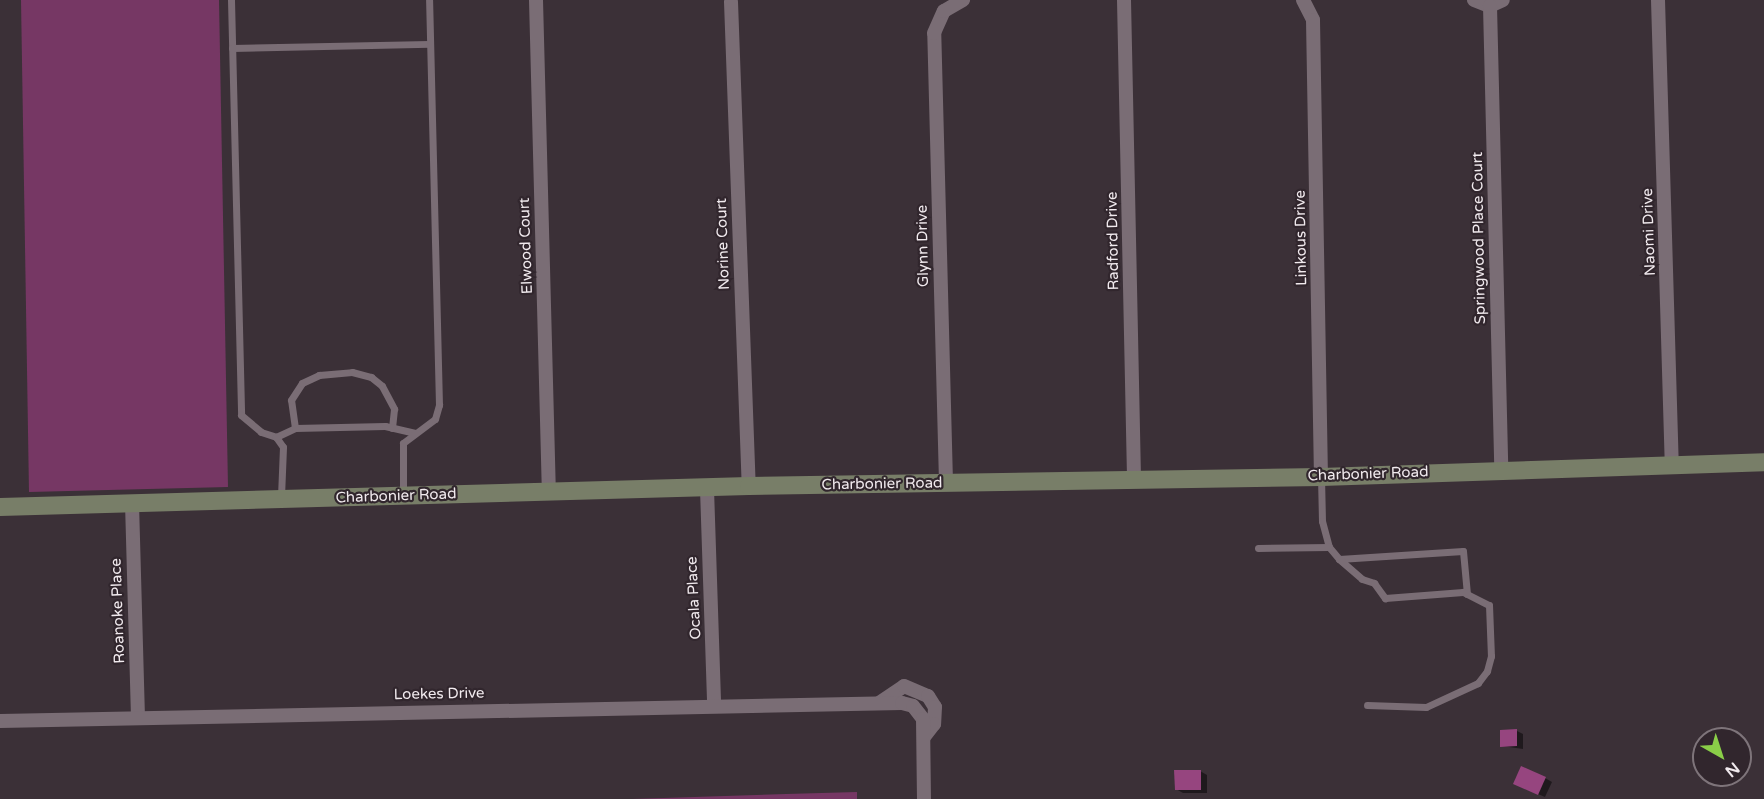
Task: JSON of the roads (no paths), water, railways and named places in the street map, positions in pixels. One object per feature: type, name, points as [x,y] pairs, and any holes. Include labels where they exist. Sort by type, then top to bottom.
[{"type":"main road","name":"Charbonier Road","points":[[0,507],[707,489],[749,486],[1321,477],[1672,462],[1764,462]]},
{"type":"street","name":"Elwood Court","points":[[536,0],[549,492]]},
{"type":"street","name":"Glynn Drive","points":[[945,482],[934,33],[944,11],[963,0]]},
{"type":"street","name":"Radford Drive","points":[[1124,0],[1134,480]]},
{"type":"street","name":"Linkous Drive","points":[[1304,0],[1314,20],[1321,477]]},
{"type":"street","name":"Springwood Place Court","points":[[1474,0],[1497,3],[1502,470]]},
{"type":"street","name":"Naomi Drive","points":[[1658,0],[1672,462]]},
{"type":"street","name":"Norine Court","points":[[731,2],[749,486]]},
{"type":"street","name":"Ocala Place","points":[[707,489],[714,705]]},
{"type":"street","name":"Roanoke Place","points":[[132,503],[138,718]]},
{"type":"street","name":"Loekes Drive","points":[[0,721],[879,703],[913,706],[923,719],[924,799]]},
{"type":"lane","points":[[231,0],[241,416],[261,432],[276,437],[283,447],[281,499]]},
{"type":"lane","points":[[403,496],[403,443],[435,419],[439,405],[429,0]]},
{"type":"lane","points":[[232,48],[429,45]]},
{"type":"lane","points":[[295,428],[291,400],[302,383],[319,375],[352,372],[371,377],[382,386],[394,409],[392,428]]},
{"type":"lane","points":[[276,437],[295,428],[392,428],[415,433]]},
{"type":"lane","points":[[1321,477],[1322,521],[1329,546],[1339,559],[1362,579],[1368,589]]},
{"type":"lane","points":[[1258,548],[1329,546]]},
{"type":"lane","points":[[1339,559],[1463,551],[1467,594]]},
{"type":"lane","points":[[1362,579],[1374,583],[1381,598],[1467,594],[1489,605],[1491,656],[1487,671],[1478,682],[1426,707],[1367,705]]}]
